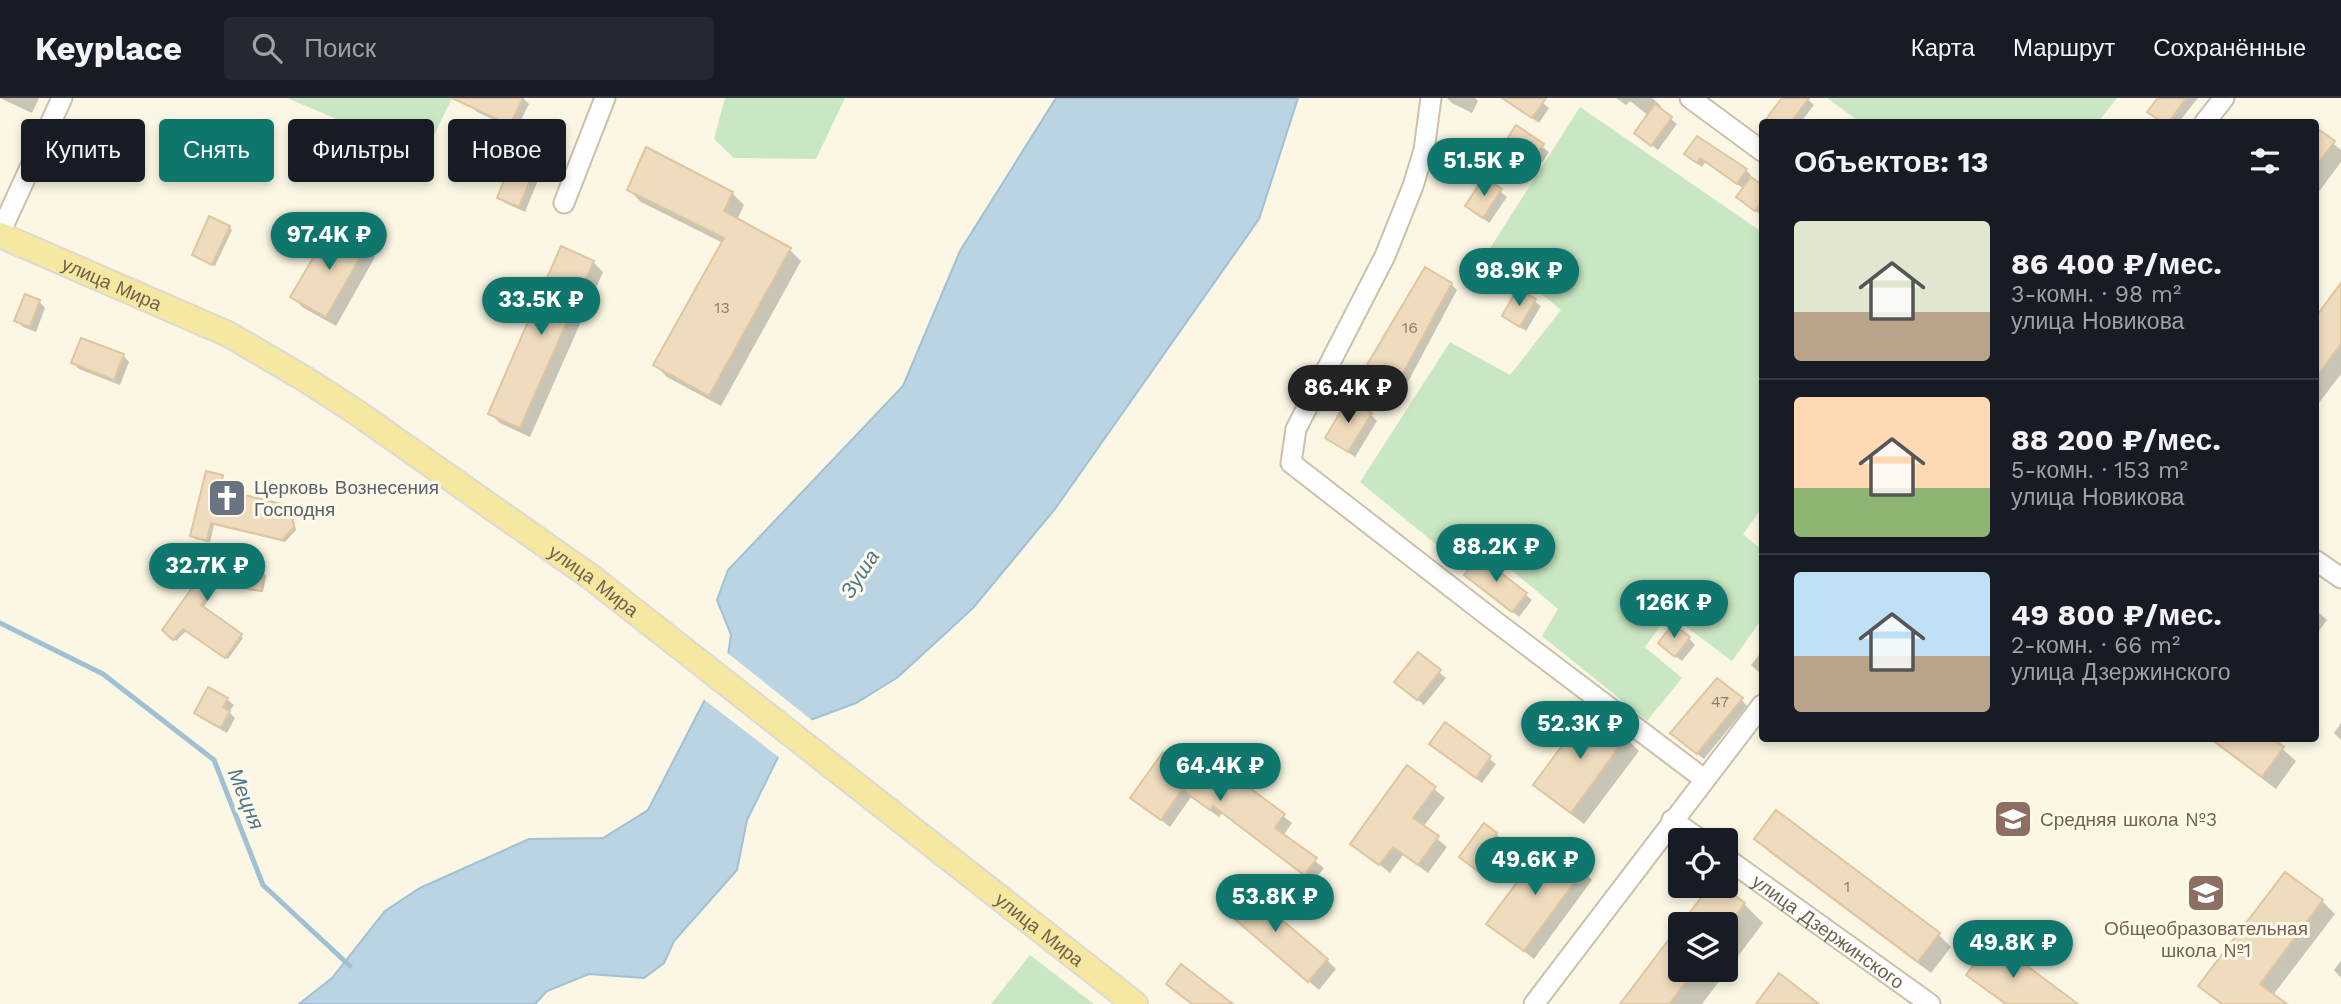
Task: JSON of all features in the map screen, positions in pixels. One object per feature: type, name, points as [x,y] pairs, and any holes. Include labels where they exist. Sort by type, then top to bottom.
[{"type":"main road","name":"улица Мира","points":[[0,234],[236,338],[356,412],[591,577],[1135,1004]]},
{"type":"street","points":[[0,234],[62,98]]},
{"type":"street","points":[[564,203],[605,98]]},
{"type":"street","points":[[1431,98],[1424,150],[1413,186],[1385,256],[1296,429],[1291,463],[1704,779]]},
{"type":"street","points":[[1690,98],[1759,149]]},
{"type":"street","points":[[2207,119],[2224,98]]},
{"type":"street","points":[[2319,563],[2341,578]]},
{"type":"street","points":[[1534,1004],[1759,709]]},
{"type":"street","points":[[1672,820],[1684,828]]},
{"type":"street","name":"улица Дзержинского","points":[[1738,867],[1930,1004]]},
{"type":"green space","points":[[287,98],[452,98],[434,135],[434,119],[337,119]]},
{"type":"green space","points":[[725,98],[845,98],[816,159],[734,158],[714,139]]},
{"type":"green space","points":[[1827,98],[2117,98],[2100,119],[1856,119]]},
{"type":"green space","points":[[1580,107],[1759,230],[1759,512],[1743,534],[1759,547],[1759,623],[1732,661],[1669,614],[1645,647],[1682,678],[1647,721],[1542,636],[1558,609],[1472,537],[1449,555],[1360,482],[1450,342],[1510,375],[1561,310],[1489,250]]},
{"type":"green space","points":[[1030,955],[1094,1004],[991,1004]]},
{"type":"water","name":"Зуша","points":[[1056,98],[1298,98],[1259,219],[1055,509],[973,608],[898,677],[856,703],[805,722],[787,739],[747,820],[737,870],[674,941],[664,963],[644,978],[589,974],[547,991],[535,1004],[299,1004],[332,978],[385,911],[420,888],[529,839],[603,838],[648,810],[728,655],[731,635],[717,600],[728,570],[903,386],[960,251]]},
{"type":"pier","points":[[725,651],[814,722],[806,725],[790,741],[781,759],[702,698]]},
{"type":"building","points":[[452,98],[523,98],[513,119],[497,119]]},
{"type":"building","points":[[1502,98],[1546,98],[1532,118]]},
{"type":"building","points":[[1782,98],[1809,98],[1793,119],[1766,119]]},
{"type":"building","points":[[2158,98],[2186,98],[2171,119],[2158,119],[2147,112]]},
{"type":"building","points":[[1655,104],[1672,117],[1651,146],[1634,133]]},
{"type":"building","points":[[1516,125],[1544,144],[1535,158],[1507,139]]},
{"type":"building","points":[[2319,130],[2335,141],[2319,162]]},
{"type":"building","points":[[1697,136],[1747,169],[1737,184],[1700,158],[1697,163],[1684,154]]},
{"type":"building","points":[[646,147],[733,192],[724,211],[791,248],[709,396],[653,365],[724,238],[627,190]]},
{"type":"building","points":[[1484,177],[1502,189],[1483,218],[1465,206]]},
{"type":"building","points":[[1751,177],[1759,183],[1759,205],[1755,211],[1736,197]]},
{"type":"building","points":[[503,182],[529,182],[519,207],[497,198]]},
{"type":"building","points":[[209,216],[230,226],[212,265],[192,255]]},
{"type":"building","points":[[332,226],[367,246],[326,317],[290,297]]},
{"type":"building","points":[[561,246],[594,261],[520,428],[488,414]]},
{"type":"building","points":[[1425,267],[1452,283],[1395,388],[1364,370]]},
{"type":"building","points":[[2341,283],[2341,344],[2319,374],[2319,313]]},
{"type":"building","points":[[1518,288],[1536,299],[1520,327],[1502,316]]},
{"type":"building","points":[[25,294],[40,300],[30,327],[14,321]]},
{"type":"building","points":[[81,338],[124,354],[114,380],[71,363]]},
{"type":"building","points":[[1348,399],[1372,413],[1348,452],[1325,438]]},
{"type":"building","name":"Церковь Вознесения Господня","points":[[206,471],[223,475],[220,489],[290,506],[294,527],[282,540],[211,523],[207,541],[190,536]]},
{"type":"building","points":[[1479,556],[1527,593],[1512,612],[1464,575]]},
{"type":"building","points":[[168,561],[264,571],[261,591],[216,584],[201,605],[242,634],[225,658],[183,629],[173,640],[162,630],[194,585],[166,582]]},
{"type":"building","points":[[1673,624],[1690,637],[1675,657],[1658,643]]},
{"type":"building","points":[[1418,652],[1441,670],[1417,700],[1394,682]]},
{"type":"building","points":[[1717,678],[1743,698],[1697,754],[1670,733]]},
{"type":"building","points":[[208,687],[228,698],[223,707],[230,711],[221,728],[194,713]]},
{"type":"building","points":[[1590,708],[1627,736],[1571,813],[1533,785]]},
{"type":"building","points":[[1445,722],[1491,756],[1476,778],[1429,744]]},
{"type":"building","points":[[2215,742],[2277,742],[2284,747],[2262,777]]},
{"type":"building","points":[[1163,752],[1195,775],[1211,753],[1238,773],[1235,777],[1285,814],[1275,828],[1317,858],[1304,875],[1213,806],[1210,810],[1182,790],[1161,820],[1130,798]]},
{"type":"building","points":[[1407,765],[1436,787],[1413,818],[1439,836],[1418,865],[1393,847],[1379,865],[1350,844]]},
{"type":"building","points":[[1776,810],[1940,933],[1918,962],[1754,839]]},
{"type":"building","points":[[1484,823],[1497,833],[1493,839],[1503,847],[1483,875],[1459,857]]},
{"type":"building","points":[[1547,842],[1584,869],[1524,951],[1486,924]]},
{"type":"building","points":[[2285,872],[2323,900],[2260,984],[2287,1004],[2222,1004],[2198,986]]},
{"type":"building","points":[[1242,886],[1328,959],[1308,982],[1223,909]]},
{"type":"building","points":[[1701,898],[1738,898],[1745,903],[1738,912],[1690,912]]},
{"type":"building","points":[[1992,940],[2078,1004],[2006,1004],[1966,975]]},
{"type":"building","points":[[1668,941],[1668,982],[1686,982],[1669,1004],[1620,1004]]},
{"type":"building","points":[[1181,964],[1233,1004],[1192,1004],[1166,984]]},
{"type":"building","points":[[1779,973],[1819,1004],[1756,1004]]},
{"type":"waterway","name":"Мецня","points":[[0,623],[103,674],[214,760],[263,885],[350,966]]},
{"type":"place","name":"Церковь Вознесения Господня","points":[[227,498]]},
{"type":"place","name":"Средняя школа №3","points":[[2013,819]]},
{"type":"place","name":"Общеобразовательная школа №1","points":[[2206,893]]}]
